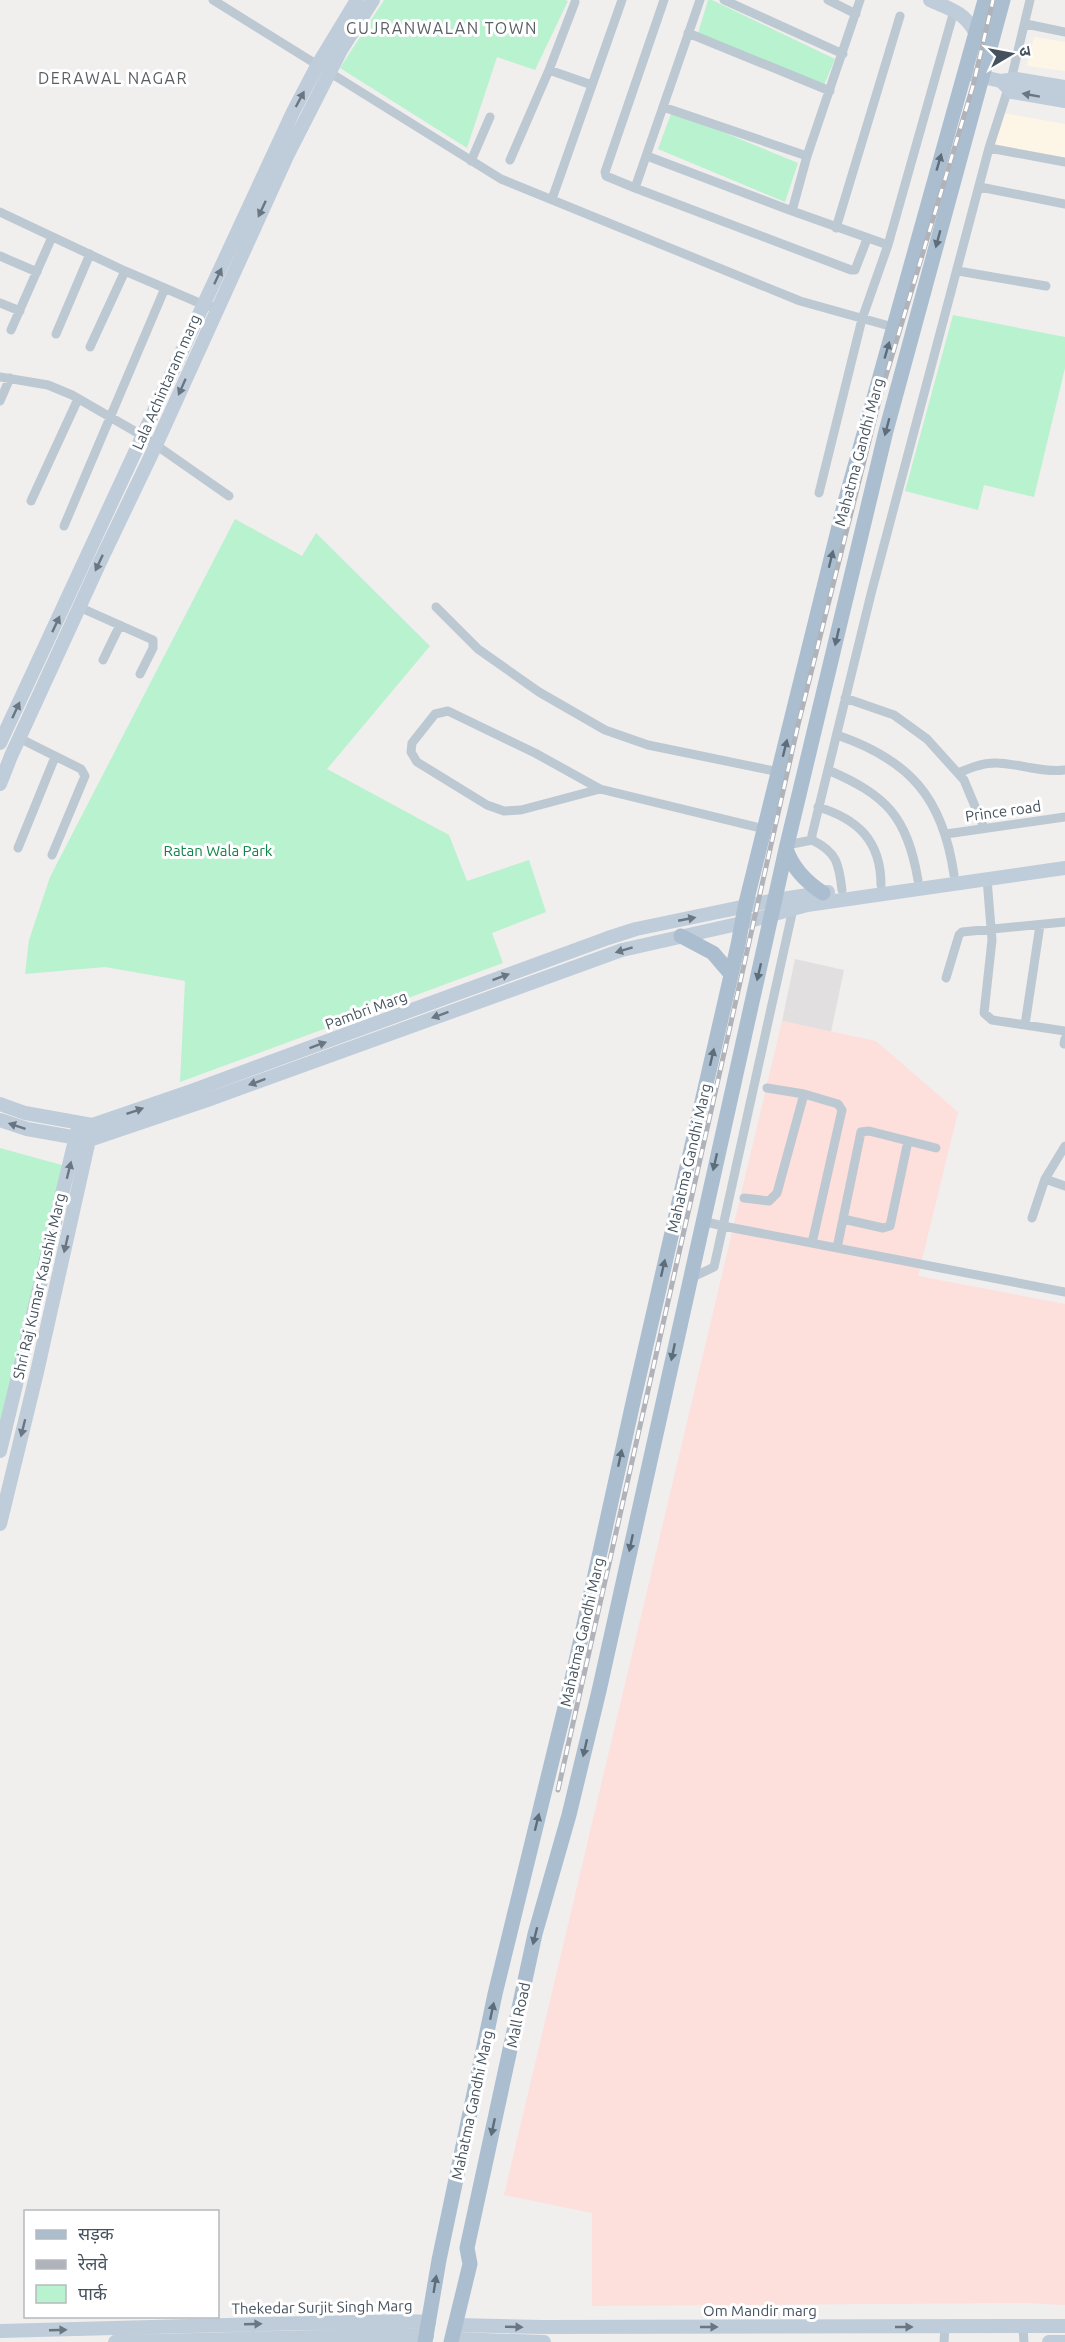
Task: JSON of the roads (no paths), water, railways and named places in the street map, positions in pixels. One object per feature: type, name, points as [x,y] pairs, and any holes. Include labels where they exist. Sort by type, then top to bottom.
[{"type":"main road","name":"Mahatma Gandhi Marg","points":[[427,2334],[439,2260],[495,1994],[572,1679],[745,907],[845,502],[984,0]]},
{"type":"main road","name":"Mahatma Gandhi Marg","points":[[598,1691],[773,907],[886,431],[1000,81],[1003,0]]},
{"type":"main road","points":[[787,848],[790,860],[805,880],[823,893]]},
{"type":"main road","points":[[681,936],[713,953],[731,974]]},
{"type":"main road","name":"Mall Road","points":[[453,2335],[470,2264],[467,2248],[536,1934],[569,1815],[598,1691]]},
{"type":"main road","points":[[520,1893],[545,1898]]},
{"type":"street","points":[[213,0],[501,179],[800,301],[893,327]]},
{"type":"street","name":"Lala Achintaram marg","points":[[0,743],[143,436],[210,306],[281,153],[357,0]]},
{"type":"street","name":"Lala Achintaram marg","points":[[323,70],[373,0]]},
{"type":"street","points":[[552,199],[622,0]]},
{"type":"street","points":[[664,0],[605,172],[606,176],[851,270],[855,270],[867,238]]},
{"type":"street","points":[[635,188],[700,0]]},
{"type":"street","points":[[724,0],[843,54]]},
{"type":"street","points":[[828,0],[856,14]]},
{"type":"street","points":[[792,212],[807,156],[860,0]]},
{"type":"street","points":[[930,0],[969,20],[975,32]]},
{"type":"street","points":[[812,840],[818,807],[871,594],[980,187],[1000,81],[1026,24],[1030,0]]},
{"type":"street","points":[[510,160],[549,70],[575,2]]},
{"type":"street","points":[[819,493],[862,319],[888,245],[954,11]]},
{"type":"street","points":[[836,228],[900,16]]},
{"type":"street","points":[[1026,24],[1065,32]]},
{"type":"street","points":[[688,33],[830,91]]},
{"type":"street","points":[[549,70],[592,85]]},
{"type":"street","points":[[965,73],[1000,81],[1065,87]]},
{"type":"street","points":[[1000,81],[1012,92],[1065,101]]},
{"type":"street","points":[[663,107],[807,156]]},
{"type":"street","points":[[471,161],[490,117]]},
{"type":"street","points":[[989,148],[1065,162]]},
{"type":"street","points":[[647,156],[792,212],[888,245]]},
{"type":"street","points":[[980,187],[1065,204]]},
{"type":"street","points":[[0,212],[124,271],[210,306]]},
{"type":"street","points":[[11,330],[52,237]]},
{"type":"street","points":[[56,334],[90,254]]},
{"type":"street","points":[[0,256],[37,272]]},
{"type":"street","points":[[90,347],[124,271]]},
{"type":"street","points":[[958,272],[1046,286]]},
{"type":"street","points":[[64,526],[165,288]]},
{"type":"street","points":[[0,303],[20,311]]},
{"type":"street","name":"Lala Achintaram marg","points":[[0,784],[79,607],[156,446],[210,306]]},
{"type":"street","points":[[0,401],[5,378],[48,385],[78,399],[143,436],[229,496]]},
{"type":"street","points":[[31,501],[78,399]]},
{"type":"street","points":[[79,607],[153,640],[153,648],[140,674]]},
{"type":"street","points":[[436,607],[487,655],[539,693],[605,730],[648,745],[779,772]]},
{"type":"street","points":[[103,660],[120,625]]},
{"type":"street","points":[[845,698],[894,716],[911,726],[939,751],[958,773],[972,798],[984,828]]},
{"type":"street","points":[[600,789],[521,810],[504,811],[487,806],[417,762],[411,752],[412,743],[435,714],[448,711],[535,753],[600,789],[764,829]]},
{"type":"street","points":[[837,735],[885,755],[921,788],[935,808],[946,834],[954,875]]},
{"type":"street","points":[[19,738],[81,769],[85,776],[52,855]]},
{"type":"street","points":[[18,848],[55,756]]},
{"type":"street","points":[[958,773],[971,767],[997,763],[1052,771],[1065,770]]},
{"type":"street","points":[[828,770],[862,785],[886,805],[902,825],[914,854],[918,880]]},
{"type":"street","points":[[818,807],[838,813],[863,831],[878,858],[880,885]]},
{"type":"street","name":"Prince road","points":[[946,834],[1065,817]]},
{"type":"street","points":[[787,848],[812,840],[829,850],[840,872],[842,890]]},
{"type":"street","points":[[773,907],[823,893],[1065,859]]},
{"type":"street","points":[[773,907],[793,909],[843,899],[1065,868]]},
{"type":"street","points":[[987,879],[991,929],[984,1012],[992,1020],[1065,1031]]},
{"type":"street","name":"Pambri Marg","points":[[83,1140],[385,1028],[608,938],[636,929],[745,907],[773,907]]},
{"type":"street","name":"Pambri Marg","points":[[85,1124],[622,950],[742,923],[773,907]]},
{"type":"street","points":[[689,1279],[714,1267],[793,909]]},
{"type":"street","points":[[946,978],[959,935],[966,932],[1065,922]]},
{"type":"street","points":[[1024,1025],[1040,925]]},
{"type":"street","points":[[768,1088],[804,1094],[838,1104],[842,1110],[812,1243]]},
{"type":"street","points":[[744,1198],[769,1201],[777,1193],[804,1094]]},
{"type":"street","points":[[0,1104],[25,1113],[85,1124]]},
{"type":"street","points":[[0,1120],[27,1129],[83,1140]]},
{"type":"street","name":"Shri Raj Kumar Kaushik Marg","points":[[0,1524],[5,1484],[85,1124]]},
{"type":"street","points":[[837,1248],[861,1132],[869,1131],[936,1148]]},
{"type":"street","name":"Shri Raj Kumar Kaushik Marg","points":[[0,1451],[83,1140]]},
{"type":"street","points":[[843,1219],[883,1228],[890,1226],[908,1141]]},
{"type":"street","points":[[1032,1218],[1045,1179],[1065,1146]]},
{"type":"street","points":[[1045,1179],[1065,1186]]},
{"type":"street","points":[[702,1221],[1065,1292]]},
{"type":"street","name":"Thekedar Surjit Singh Marg","points":[[4,2335],[278,2323],[427,2334]]},
{"type":"street","name":"Om Mandir marg","points":[[453,2335],[542,2328],[1023,2328],[1065,2326]]},
{"type":"street","points":[[944,2342],[945,2327]]},
{"type":"street","points":[[1023,2328],[1024,2342]]},
{"type":"street","name":"Thekedar Surjit Singh Marg","points":[[115,2342],[427,2334]]},
{"type":"street","points":[[453,2335],[544,2342]]},
{"type":"street","points":[[1049,2342],[1065,2342]]},
{"type":"railway","points":[[558,1790],[798,725],[882,389],[973,86],[993,0]]},
{"type":"district","name":"GUJRANWALAN TOWN","points":[[442,28]]},
{"type":"district","name":"DERAWAL NAGAR","points":[[113,78]]},
{"type":"park label","name":"Ratan Wala Park","points":[[218,850]]}]
